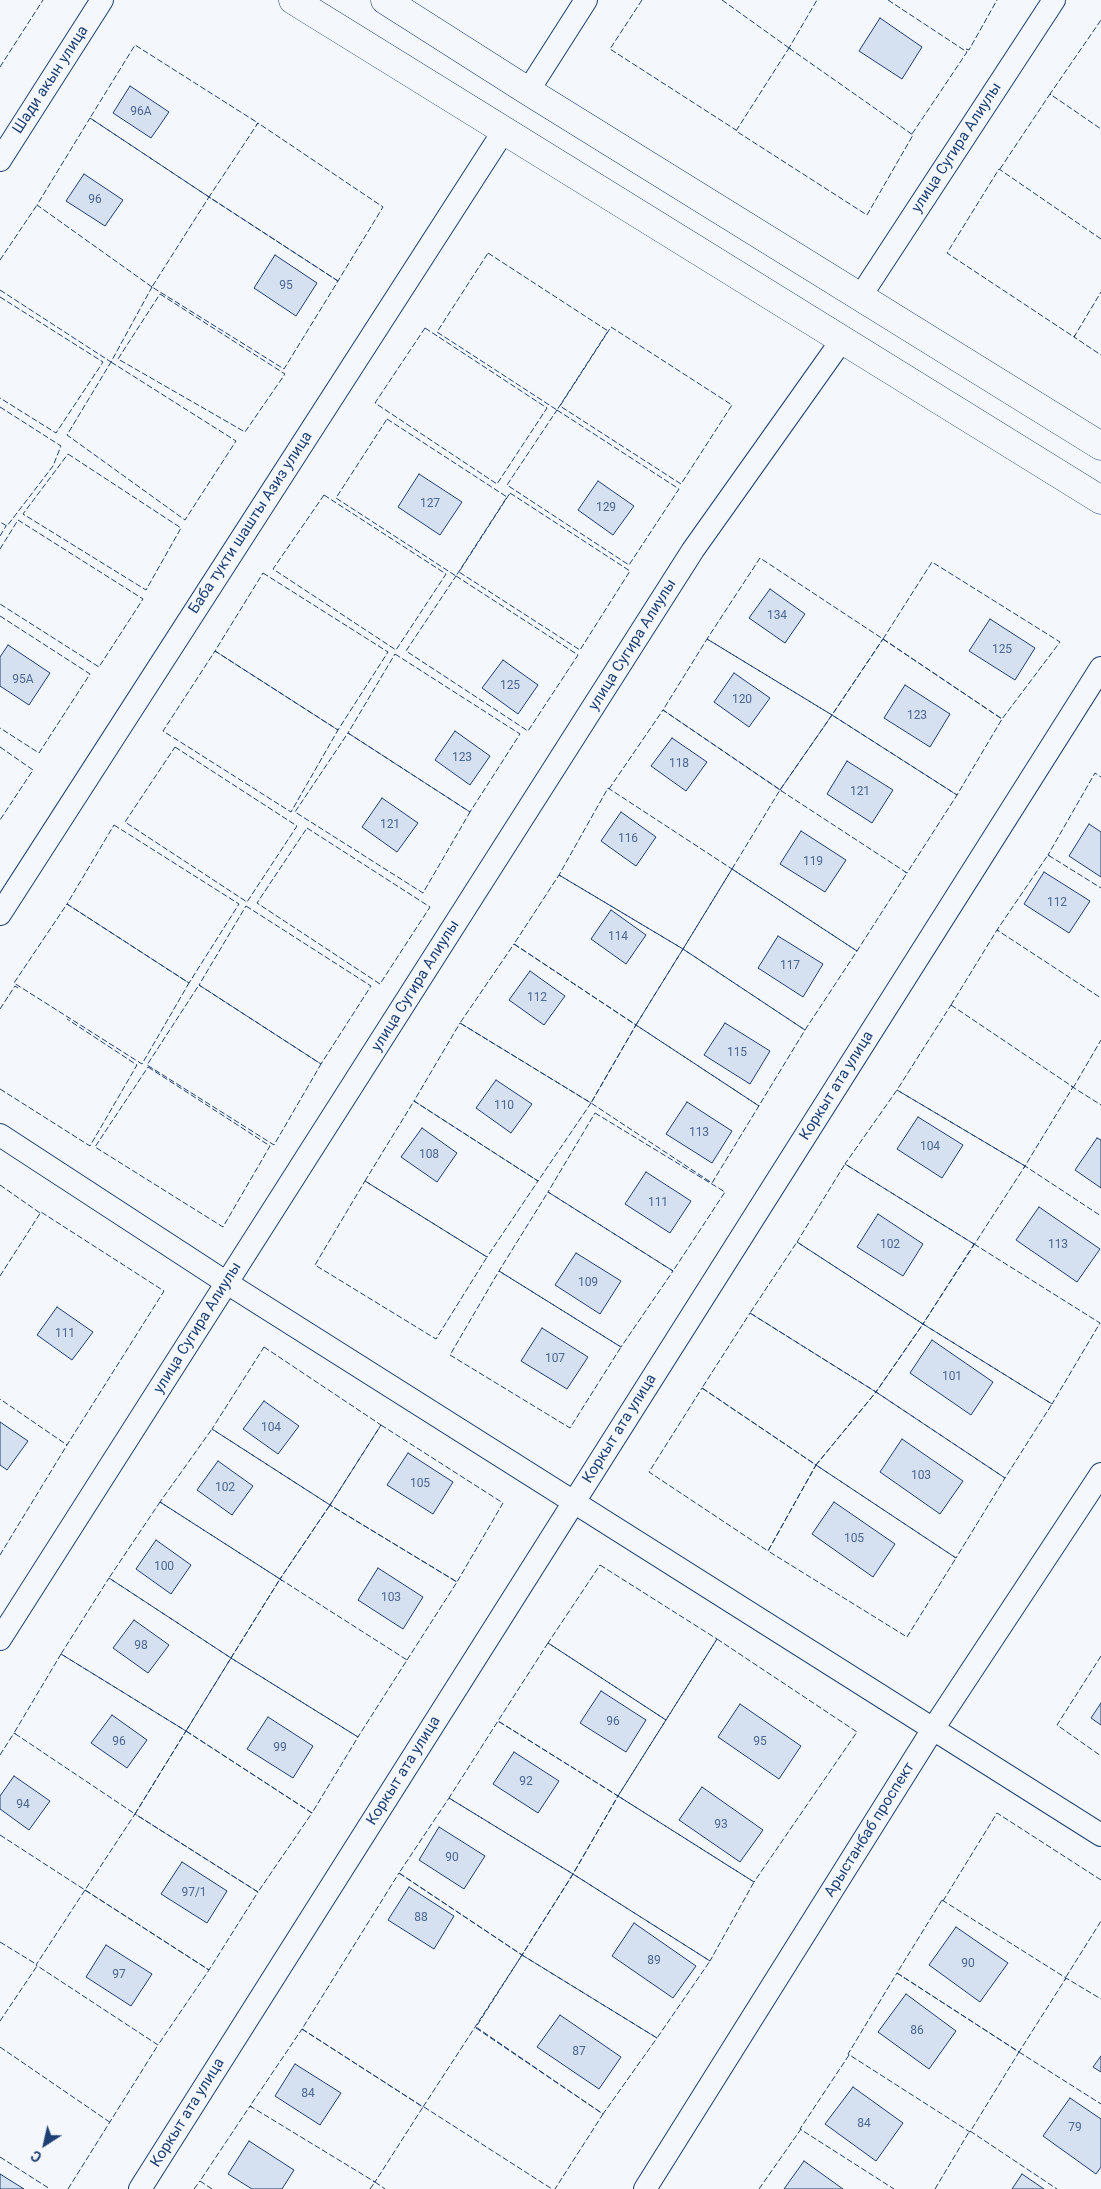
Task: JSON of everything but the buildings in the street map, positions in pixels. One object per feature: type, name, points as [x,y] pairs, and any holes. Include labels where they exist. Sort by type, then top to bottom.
[{"type":"street","name":"Шади акын улица","points":[[0,160],[102,0]]},
{"type":"street","points":[[293,0],[502,132],[1101,500]]},
{"type":"street","points":[[385,0],[528,91],[1101,446]]},
{"type":"street","points":[[528,91],[586,0]]},
{"type":"street","name":"улица Сугира Алиулы","points":[[860,296],[1054,0]]},
{"type":"street","name":"Баба тукти шашты Азиз улица","points":[[0,914],[502,132]]},
{"type":"street","name":"улица Сугира Алиулы","points":[[0,1640],[693,550],[842,340]]},
{"type":"street","name":"Коркыт ата улица","points":[[140,2189],[1101,668]]},
{"type":"street","points":[[0,1135],[227,1283],[573,1503],[1101,1834]]},
{"type":"street","name":"Арыстанбаб проспект","points":[[645,2189],[933,1729],[1101,1474]]},
{"type":"fence","points":[[0,67],[43,0]]},
{"type":"fence","points":[[642,0],[610,49],[736,130]]},
{"type":"fence","points":[[722,0],[789,48]]},
{"type":"fence","points":[[791,49],[789,48],[817,0]]},
{"type":"fence","points":[[888,0],[967,52],[912,134]]},
{"type":"fence","points":[[966,49],[969,50],[997,0]]},
{"type":"fence","points":[[1051,95],[1101,20]]},
{"type":"fence","points":[[209,197],[90,118],[135,45],[258,123],[256,125]]},
{"type":"fence","points":[[789,48],[913,135],[867,215],[736,131],[789,48]]},
{"type":"fence","points":[[1000,169],[1050,94],[1101,129]]},
{"type":"fence","points":[[152,287],[37,205],[90,118],[209,197]]},
{"type":"fence","points":[[338,281],[209,197],[152,287],[284,369],[338,281],[383,207],[258,123],[209,197],[338,281]]},
{"type":"fence","points":[[1101,239],[999,169],[947,253],[1074,337],[1101,292]]},
{"type":"fence","points":[[0,260],[38,206]]},
{"type":"fence","points":[[488,253],[608,331],[557,410],[437,332],[488,253]]},
{"type":"fence","points":[[0,290],[111,362],[152,287],[150,286]]},
{"type":"fence","points":[[160,294],[285,374],[245,432],[118,359],[160,294]]},
{"type":"fence","points":[[0,297],[103,362],[56,433],[0,398]]},
{"type":"fence","points":[[611,327],[732,405],[681,484],[560,406],[611,327]]},
{"type":"fence","points":[[425,328],[547,408],[497,484],[375,403],[425,328]]},
{"type":"fence","points":[[1075,335],[1074,337],[1101,355]]},
{"type":"fence","points":[[111,362],[236,441],[185,520],[67,435],[111,362]]},
{"type":"fence","points":[[0,407],[61,446],[53,466],[7,526],[0,522]]},
{"type":"fence","points":[[557,410],[679,489],[629,565],[507,485],[557,410]]},
{"type":"fence","points":[[387,419],[507,497],[456,576],[336,498],[387,419]]},
{"type":"fence","points":[[68,454],[181,528],[146,590],[23,514],[68,454]]},
{"type":"fence","points":[[510,493],[630,571],[580,650],[459,572],[510,493]]},
{"type":"fence","points":[[324,495],[446,574],[396,650],[273,569],[324,495]]},
{"type":"fence","points":[[0,549],[18,520],[143,599],[99,667],[0,604]]},
{"type":"fence","points":[[0,536],[6,526]]},
{"type":"fence","points":[[883,639],[832,715],[707,639],[760,558],[883,639],[1002,719],[1060,642],[932,562],[883,639]]},
{"type":"fence","points":[[263,573],[388,652],[338,730],[215,651],[263,573]]},
{"type":"fence","points":[[456,576],[578,655],[528,731],[406,651],[456,576]]},
{"type":"fence","points":[[0,616],[90,674],[39,753],[0,728]]},
{"type":"fence","points":[[707,639],[832,715],[780,790],[663,710],[707,639]]},
{"type":"fence","points":[[883,639],[1002,719],[957,795],[832,715],[883,639]]},
{"type":"fence","points":[[215,651],[338,730],[291,812],[163,731],[215,651]]},
{"type":"fence","points":[[395,654],[520,734],[470,812],[348,733],[395,654]]},
{"type":"fence","points":[[609,789],[663,710],[782,791]]},
{"type":"fence","points":[[780,790],[832,715],[957,795],[907,873],[905,872]]},
{"type":"fence","points":[[348,733],[470,812],[423,893],[295,812],[348,733]]},
{"type":"fence","points":[[0,747],[33,770],[0,820]]},
{"type":"fence","points":[[175,747],[297,826],[247,902],[125,822],[175,747]]},
{"type":"fence","points":[[1050,856],[1048,855],[1095,773],[1101,777]]},
{"type":"fence","points":[[732,869],[683,949],[559,875],[608,788],[732,869],[857,951],[907,873],[780,790],[732,869]]},
{"type":"fence","points":[[114,825],[239,904],[189,983],[67,904],[114,825]]},
{"type":"fence","points":[[307,828],[430,907],[380,984],[257,903],[307,828]]},
{"type":"fence","points":[[999,931],[997,930],[1048,855],[1101,888]]},
{"type":"fence","points":[[732,869],[857,951],[805,1030],[683,949],[732,869]]},
{"type":"fence","points":[[559,875],[683,949],[636,1025],[514,944],[559,875]]},
{"type":"fence","points":[[67,904],[189,983],[142,1064],[14,983],[67,904]]},
{"type":"fence","points":[[246,906],[371,986],[321,1064],[199,985],[246,906]]},
{"type":"fence","points":[[951,1005],[997,930],[1101,998]]},
{"type":"fence","points":[[514,944],[636,1025],[591,1103],[460,1023],[514,944]]},
{"type":"fence","points":[[759,1106],[636,1025],[591,1103],[712,1183],[805,1030],[683,949],[636,1025],[759,1106]]},
{"type":"fence","points":[[199,985],[321,1064],[274,1145],[147,1065],[199,985]]},
{"type":"fence","points":[[0,1009],[15,986],[18,988]]},
{"type":"fence","points":[[951,1005],[1073,1087],[1025,1166],[897,1090],[951,1005]]},
{"type":"fence","points":[[0,1089],[90,1146],[137,1065],[67,1019]]},
{"type":"fence","points":[[460,1023],[591,1103],[538,1181],[414,1101],[460,1023]]},
{"type":"fence","points":[[1073,1088],[1101,1040]]},
{"type":"fence","points":[[148,1067],[270,1146],[223,1227],[95,1147],[148,1067]]},
{"type":"fence","points":[[1071,1086],[1101,1105]]},
{"type":"fence","points":[[974,1244],[845,1164],[797,1242],[923,1324],[1025,1166],[897,1090],[845,1164],[974,1244]]},
{"type":"fence","points":[[414,1101],[538,1181],[487,1257],[365,1181],[414,1101]]},
{"type":"fence","points":[[595,1113],[725,1192],[673,1271],[548,1192],[595,1113]]},
{"type":"fence","points":[[1024,1168],[1025,1166],[1101,1216]]},
{"type":"fence","points":[[365,1181],[487,1257],[436,1339],[315,1265],[365,1181]]},
{"type":"fence","points":[[0,1185],[40,1213]]},
{"type":"fence","points":[[548,1192],[673,1271],[621,1347],[499,1271],[548,1192]]},
{"type":"fence","points":[[0,1276],[41,1212],[164,1291],[67,1445],[0,1399]]},
{"type":"fence","points":[[797,1242],[923,1324],[876,1392],[750,1313],[797,1242]]},
{"type":"fence","points":[[974,1244],[1100,1323],[1052,1404],[923,1324],[974,1244]]},
{"type":"fence","points":[[499,1271],[621,1347],[570,1428],[450,1355],[499,1271]]},
{"type":"fence","points":[[750,1313],[876,1392],[816,1465],[702,1388],[750,1313]]},
{"type":"fence","points":[[923,1324],[1052,1404],[1005,1478],[876,1392],[923,1324]]},
{"type":"fence","points":[[264,1347],[381,1425],[330,1505],[212,1429],[264,1347]]},
{"type":"fence","points":[[702,1388],[816,1465],[768,1551],[649,1472],[702,1388]]},
{"type":"fence","points":[[876,1392],[1005,1478],[956,1558],[816,1465],[876,1392]]},
{"type":"fence","points":[[381,1425],[503,1503],[457,1582],[330,1505],[381,1425]]},
{"type":"fence","points":[[330,1505],[280,1579],[160,1502],[212,1429],[330,1505],[457,1582],[407,1660]]},
{"type":"fence","points":[[0,1555],[66,1444]]},
{"type":"fence","points":[[816,1465],[956,1558],[907,1637],[768,1551],[816,1465]]},
{"type":"fence","points":[[160,1502],[280,1579],[231,1658],[109,1578],[160,1502]]},
{"type":"fence","points":[[282,1581],[280,1579],[330,1505]]},
{"type":"fence","points":[[600,1565],[717,1639],[666,1720],[548,1643],[600,1565]]},
{"type":"fence","points":[[231,1658],[109,1578],[61,1654],[186,1731],[231,1658],[280,1579],[407,1660],[358,1737],[231,1658]]},
{"type":"fence","points":[[717,1639],[857,1732],[754,1882],[618,1796],[717,1639]]},
{"type":"fence","points":[[548,1643],[666,1720],[618,1796],[498,1721],[548,1643]]},
{"type":"fence","points":[[61,1654],[186,1731],[135,1814],[14,1733],[61,1654]]},
{"type":"fence","points":[[1101,1656],[1057,1725],[1101,1756]]},
{"type":"fence","points":[[231,1658],[358,1737],[312,1813],[186,1731],[231,1658]]},
{"type":"fence","points":[[573,1874],[522,1955],[657,2038],[710,1961],[573,1874],[449,1798],[498,1721],[618,1796],[573,1874]]},
{"type":"fence","points":[[186,1731],[312,1813],[258,1892],[135,1814],[186,1731]]},
{"type":"fence","points":[[0,1755],[14,1733],[16,1734]]},
{"type":"fence","points":[[618,1796],[754,1882],[710,1961],[573,1874],[618,1796]]},
{"type":"fence","points":[[449,1798],[573,1874],[522,1955],[399,1873],[449,1798]]},
{"type":"fence","points":[[943,1901],[997,1813],[1101,1880]]},
{"type":"fence","points":[[0,1835],[85,1890],[209,1970],[258,1892],[135,1814],[85,1890]]},
{"type":"fence","points":[[399,1873],[522,1955],[423,2107],[302,2029],[399,1873]]},
{"type":"fence","points":[[85,1890],[209,1970],[158,2045],[36,1965],[85,1890]]},
{"type":"fence","points":[[942,1900],[1066,1978],[1019,2052],[897,1973],[942,1900]]},
{"type":"fence","points":[[1066,1977],[1101,1921]]},
{"type":"fence","points":[[0,1942],[36,1964]]},
{"type":"fence","points":[[522,1955],[657,2038],[603,2114],[476,2027],[522,1955]]},
{"type":"fence","points":[[0,2021],[37,1966]]},
{"type":"fence","points":[[897,1973],[1019,2052],[970,2132],[848,2054],[897,1973]]},
{"type":"fence","points":[[1065,1980],[1066,1978],[1101,1999]]},
{"type":"fence","points":[[476,2028],[603,2114],[555,2189]]},
{"type":"fence","points":[[302,2029],[423,2107],[375,2182],[250,2106],[302,2029]]},
{"type":"fence","points":[[68,2189],[158,2045]]},
{"type":"fence","points":[[0,2047],[111,2123]]},
{"type":"fence","points":[[1019,2052],[1101,2104]]},
{"type":"fence","points":[[849,2055],[800,2129],[894,2189]]},
{"type":"fence","points":[[212,2189],[200,2181],[250,2106],[252,2107]]},
{"type":"fence","points":[[424,2107],[552,2189]]},
{"type":"fence","points":[[759,2189],[801,2129]]},
{"type":"fence","points":[[970,2131],[1057,2189]]},
{"type":"fence","points":[[935,2189],[969,2132]]},
{"type":"fence","points":[[0,2157],[50,2189]]},
{"type":"fence","points":[[194,2189],[200,2181]]},
{"type":"fence","points":[[370,2189],[375,2182],[373,2181]]},
{"type":"fence","points":[[375,2182],[385,2189]]}]
